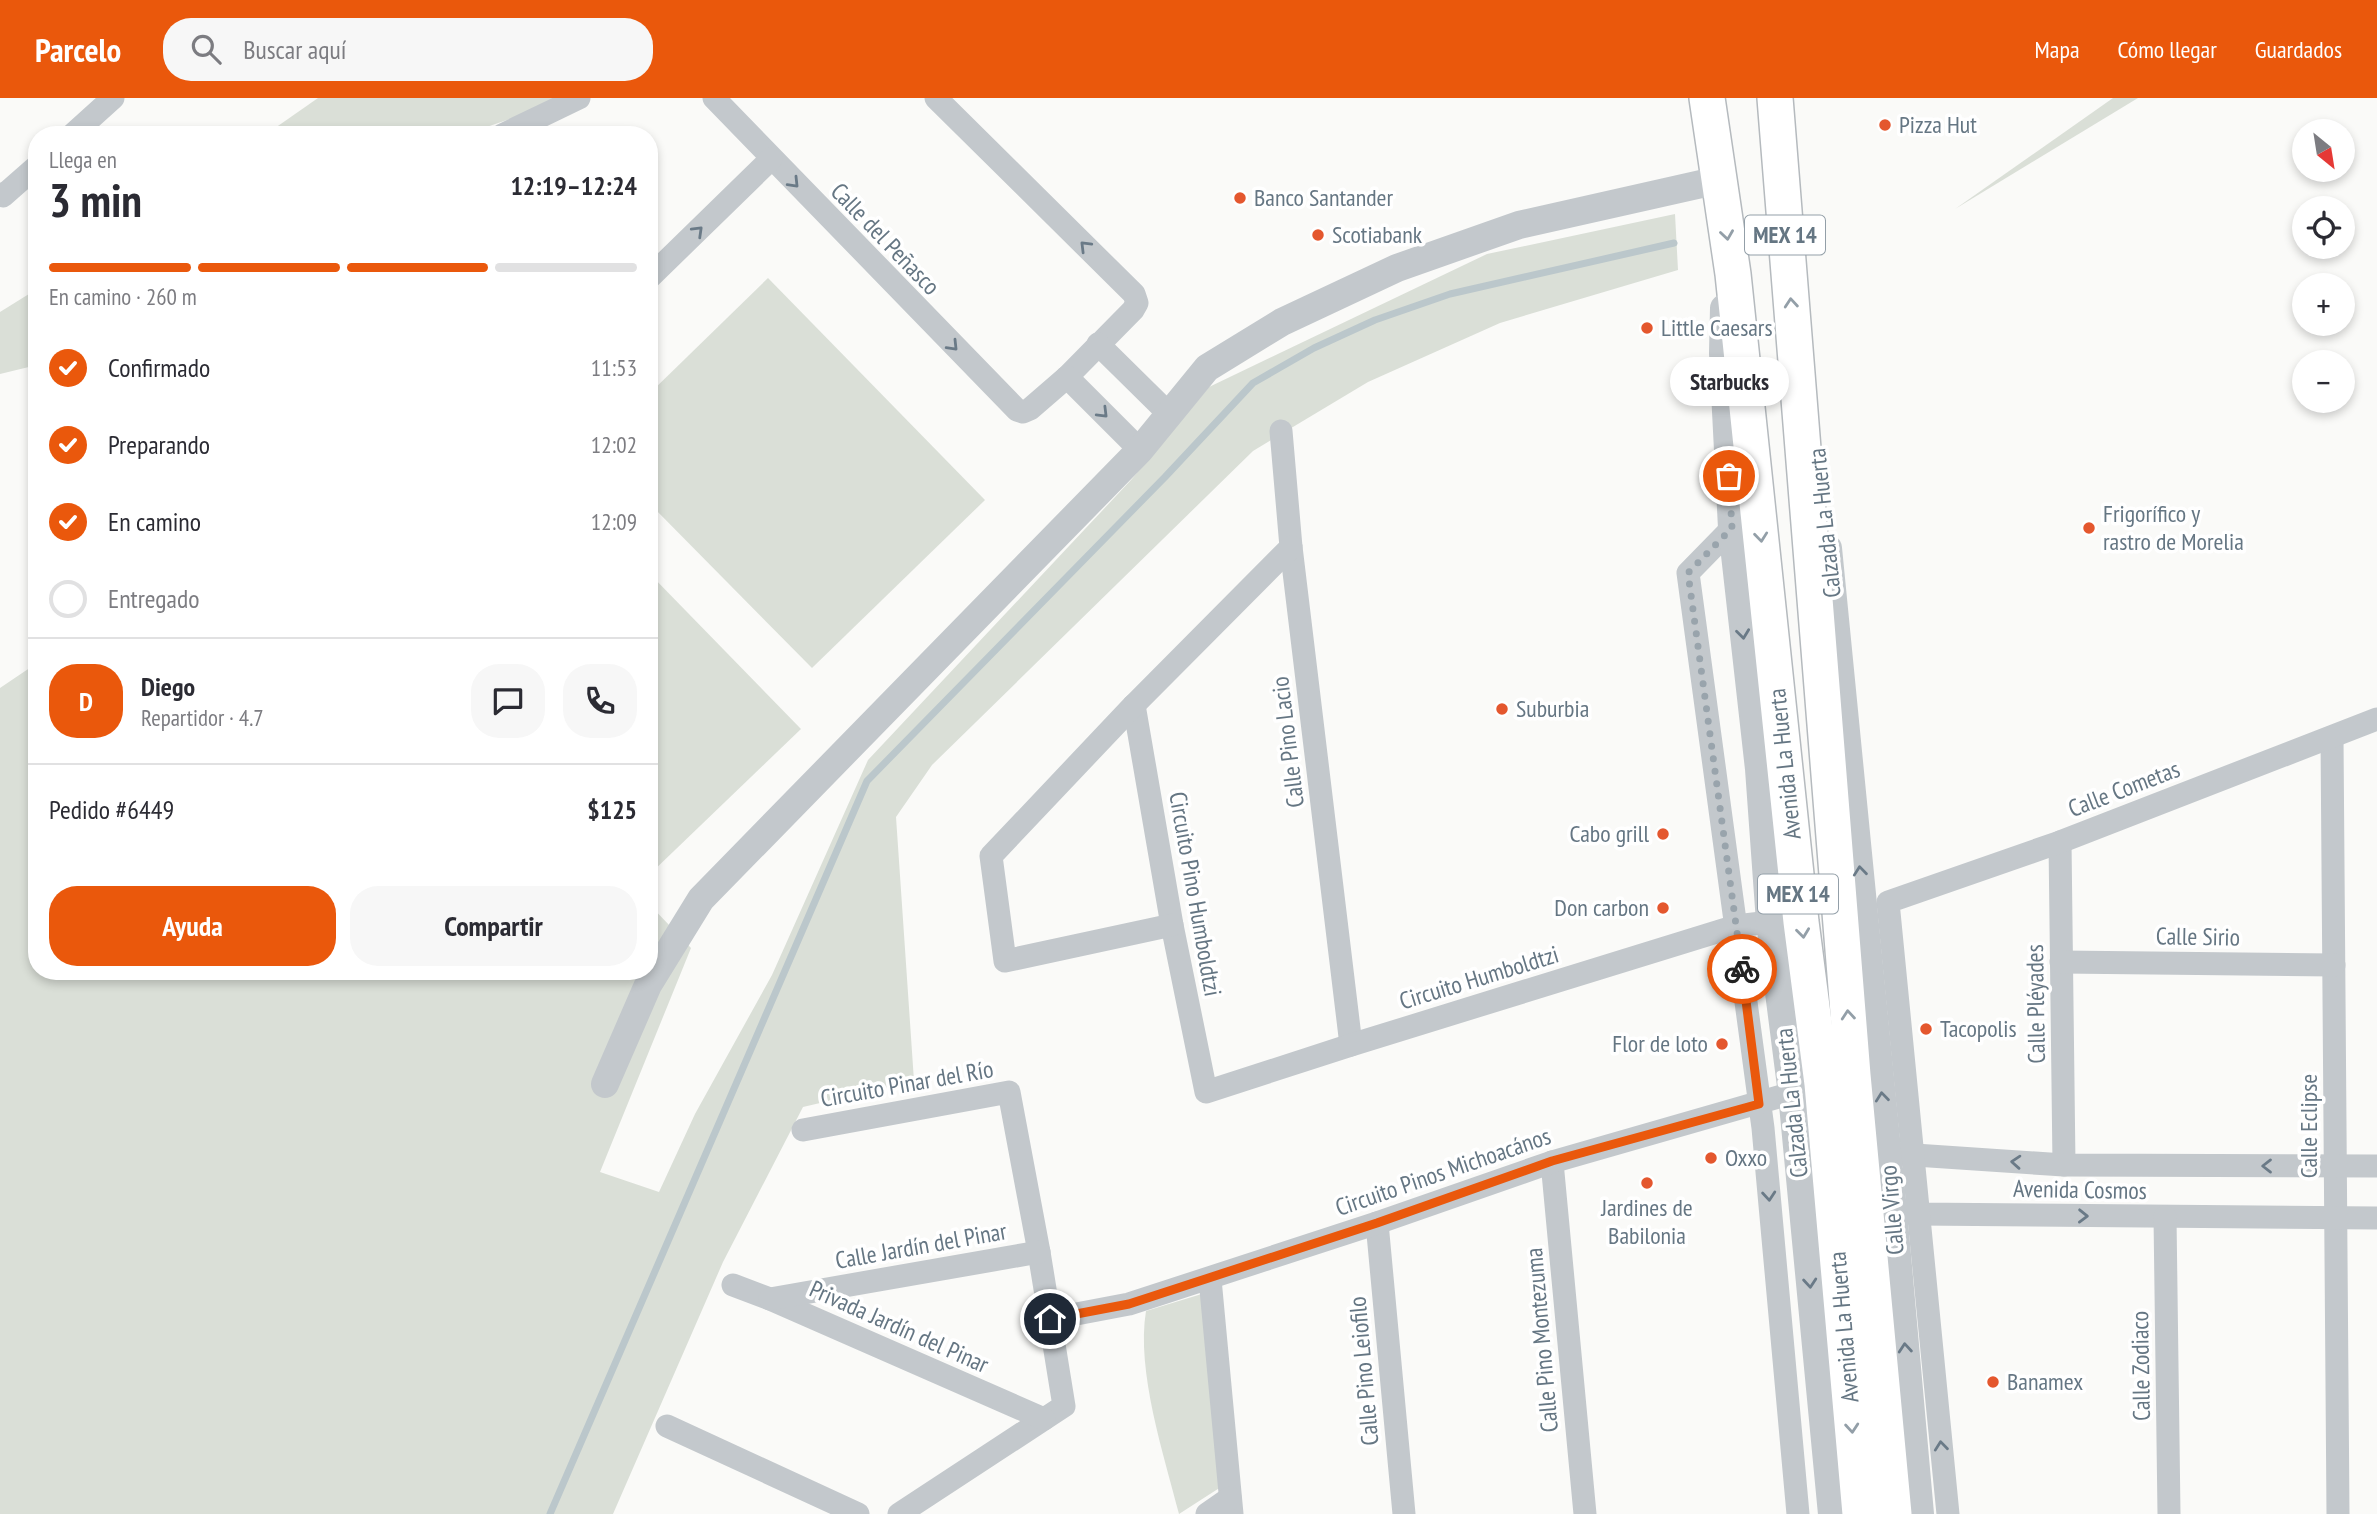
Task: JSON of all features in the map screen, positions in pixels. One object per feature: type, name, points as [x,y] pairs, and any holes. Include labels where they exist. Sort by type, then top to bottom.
[{"type":"main road","name":"Avenida La Huerta","points":[[1707,98],[1733,274],[1801,922],[1822,1084],[1847,1151],[1892,1209],[1894,1514]]},
{"type":"main road","name":"Avenida La Huerta","points":[[1776,98],[1796,371],[1822,1084]]},
{"type":"main road","name":"Avenida La Huerta","points":[[1847,1151],[1832,1185],[1860,1514]]},
{"type":"street","points":[[82,126],[113,98]]},
{"type":"street","points":[[521,126],[579,98]]},
{"type":"street","name":"Calle del Peñasco","points":[[713,98],[1017,410],[1023,412],[1030,409],[1067,377]]},
{"type":"street","points":[[936,98],[1134,294],[1136,303],[1133,310],[1067,377],[1140,450]]},
{"type":"street","points":[[658,269],[771,159]]},
{"type":"street","points":[[0,194],[3,196],[28,174]]},
{"type":"street","points":[[658,969],[701,899],[1140,450],[1207,368],[1282,322],[1397,268],[1519,225],[1719,180]]},
{"type":"street","name":"Calzada La Huerta","points":[[1733,274],[1723,310],[1732,528],[1759,769],[1770,922],[1822,1084]]},
{"type":"street","points":[[1098,344],[1169,414]]},
{"type":"street","name":"Calzada La Huerta","points":[[1796,371],[1817,437],[1847,1151],[1832,1514]]},
{"type":"street","name":"Calle Pino Lacio","points":[[1281,431],[1291,547],[1351,1045]]},
{"type":"street","name":"Calzada La Huerta","points":[[1732,528],[1688,573],[1759,1104],[1798,1514]]},
{"type":"street","points":[[1172,925],[1005,961],[991,856],[1134,705],[1291,547]]},
{"type":"street","name":"Circuito Pino Humboldtzi","points":[[1134,705],[1172,925],[1206,1092]]},
{"type":"street","name":"Calle Cometas","points":[[1888,901],[2060,842],[2377,719]]},
{"type":"street","name":"Calle Eclipse","points":[[2332,737],[2338,1514]]},
{"type":"street","name":"Calle Pléyades","points":[[2060,842],[2064,1165]]},
{"type":"street","name":"Calle Virgo","points":[[1888,901],[1847,1151],[1892,1209],[1948,1514]]},
{"type":"street","name":"Circuito Humboldtzi","points":[[1206,1092],[1736,926],[1770,922]]},
{"type":"street","name":"Calle Sirio","points":[[2061,962],[2334,965]]},
{"type":"street","points":[[605,1084],[651,980]]},
{"type":"street","name":"Circuito Pinos Michoacános","points":[[1050,1319],[1129,1304],[1377,1223],[1552,1161],[1822,1084]]},
{"type":"street","name":"Circuito Pinar del Río","points":[[803,1130],[1009,1092],[1039,1252],[1063,1406],[899,1514]]},
{"type":"street","name":"Avenida Cosmos","points":[[1847,1151],[2064,1165],[2377,1166]]},
{"type":"street","name":"Calle Pino Montezuma","points":[[1552,1161],[1585,1514]]},
{"type":"street","name":"Avenida Cosmos","points":[[1832,1185],[1892,1209],[2165,1217],[2377,1219]]},
{"type":"street","points":[[1892,1209],[1920,1514]]},
{"type":"street","name":"Calle Zodiaco","points":[[2165,1217],[2169,1514]]},
{"type":"street","name":"Calle Pino Leiofilo","points":[[1377,1223],[1404,1514]]},
{"type":"street","name":"Calle Jardín del Pinar","points":[[770,1299],[1039,1252]]},
{"type":"street","points":[[1206,1514],[1231,1506],[1210,1279]]},
{"type":"street","name":"Privada Jardín del Pinar","points":[[733,1286],[770,1299],[1044,1419]]},
{"type":"street","points":[[667,1426],[858,1514]]},
{"type":"shaded area","points":[[318,98],[571,98],[489,126],[278,126]]},
{"type":"shaded area","points":[[2113,98],[2138,98],[1955,209]]},
{"type":"shaded area","points":[[1675,214],[1678,270],[1500,323],[1368,382],[1253,451],[932,765],[896,817],[914,1081],[803,1107],[723,1262],[613,1514],[0,1514],[0,688],[28,669],[28,980],[658,980],[658,913],[691,948],[600,1172],[659,1192],[695,1114],[772,975],[868,760],[1131,480],[1209,387],[1487,254]]},
{"type":"shaded area","points":[[768,278],[985,500],[812,668],[658,512],[658,385]]},
{"type":"shaded area","points":[[28,295],[28,367],[0,374],[0,312]]},
{"type":"shaded area","points":[[658,582],[801,729],[658,866]]},
{"type":"shaded area","points":[[1205,1293],[1224,1485],[1179,1514],[1148,1386],[1144,1335],[1146,1311]]},
{"type":"waterway","points":[[550,1514],[867,781],[1165,477],[1253,383],[1314,348],[1375,320],[1450,294],[1674,243]]},
{"type":"way so far","points":[[1729,476],[1732,528],[1688,573],[1742,969]]},
{"type":"place","name":"Pizza Hut","points":[[1885,125]]},
{"type":"place","name":"Banco Santander","points":[[1240,198]]},
{"type":"place","name":"Scotiabank","points":[[1318,235]]},
{"type":"place","name":"Little Caesars","points":[[1647,328]]},
{"type":"place","name":"Starbucks","points":[[1729,476]]},
{"type":"place","name":"Frigorífico y rastro de Morelia","points":[[2089,528]]},
{"type":"place","name":"Suburbia","points":[[1502,709]]},
{"type":"place","name":"Cabo grill","points":[[1663,834]]},
{"type":"place","name":"Don carbon","points":[[1663,908]]},
{"type":"place","name":"Tacopolis","points":[[1926,1029]]},
{"type":"place","name":"Flor de loto","points":[[1722,1044]]},
{"type":"place","name":"Oxxo","points":[[1711,1158]]},
{"type":"place","name":"Jardines de Babilonia","points":[[1647,1183]]},
{"type":"place","name":"Banamex","points":[[1993,1382]]},
{"type":"route","points":[[1050,1319],[1129,1304],[1377,1223],[1552,1161],[1759,1104],[1742,969]]}]
